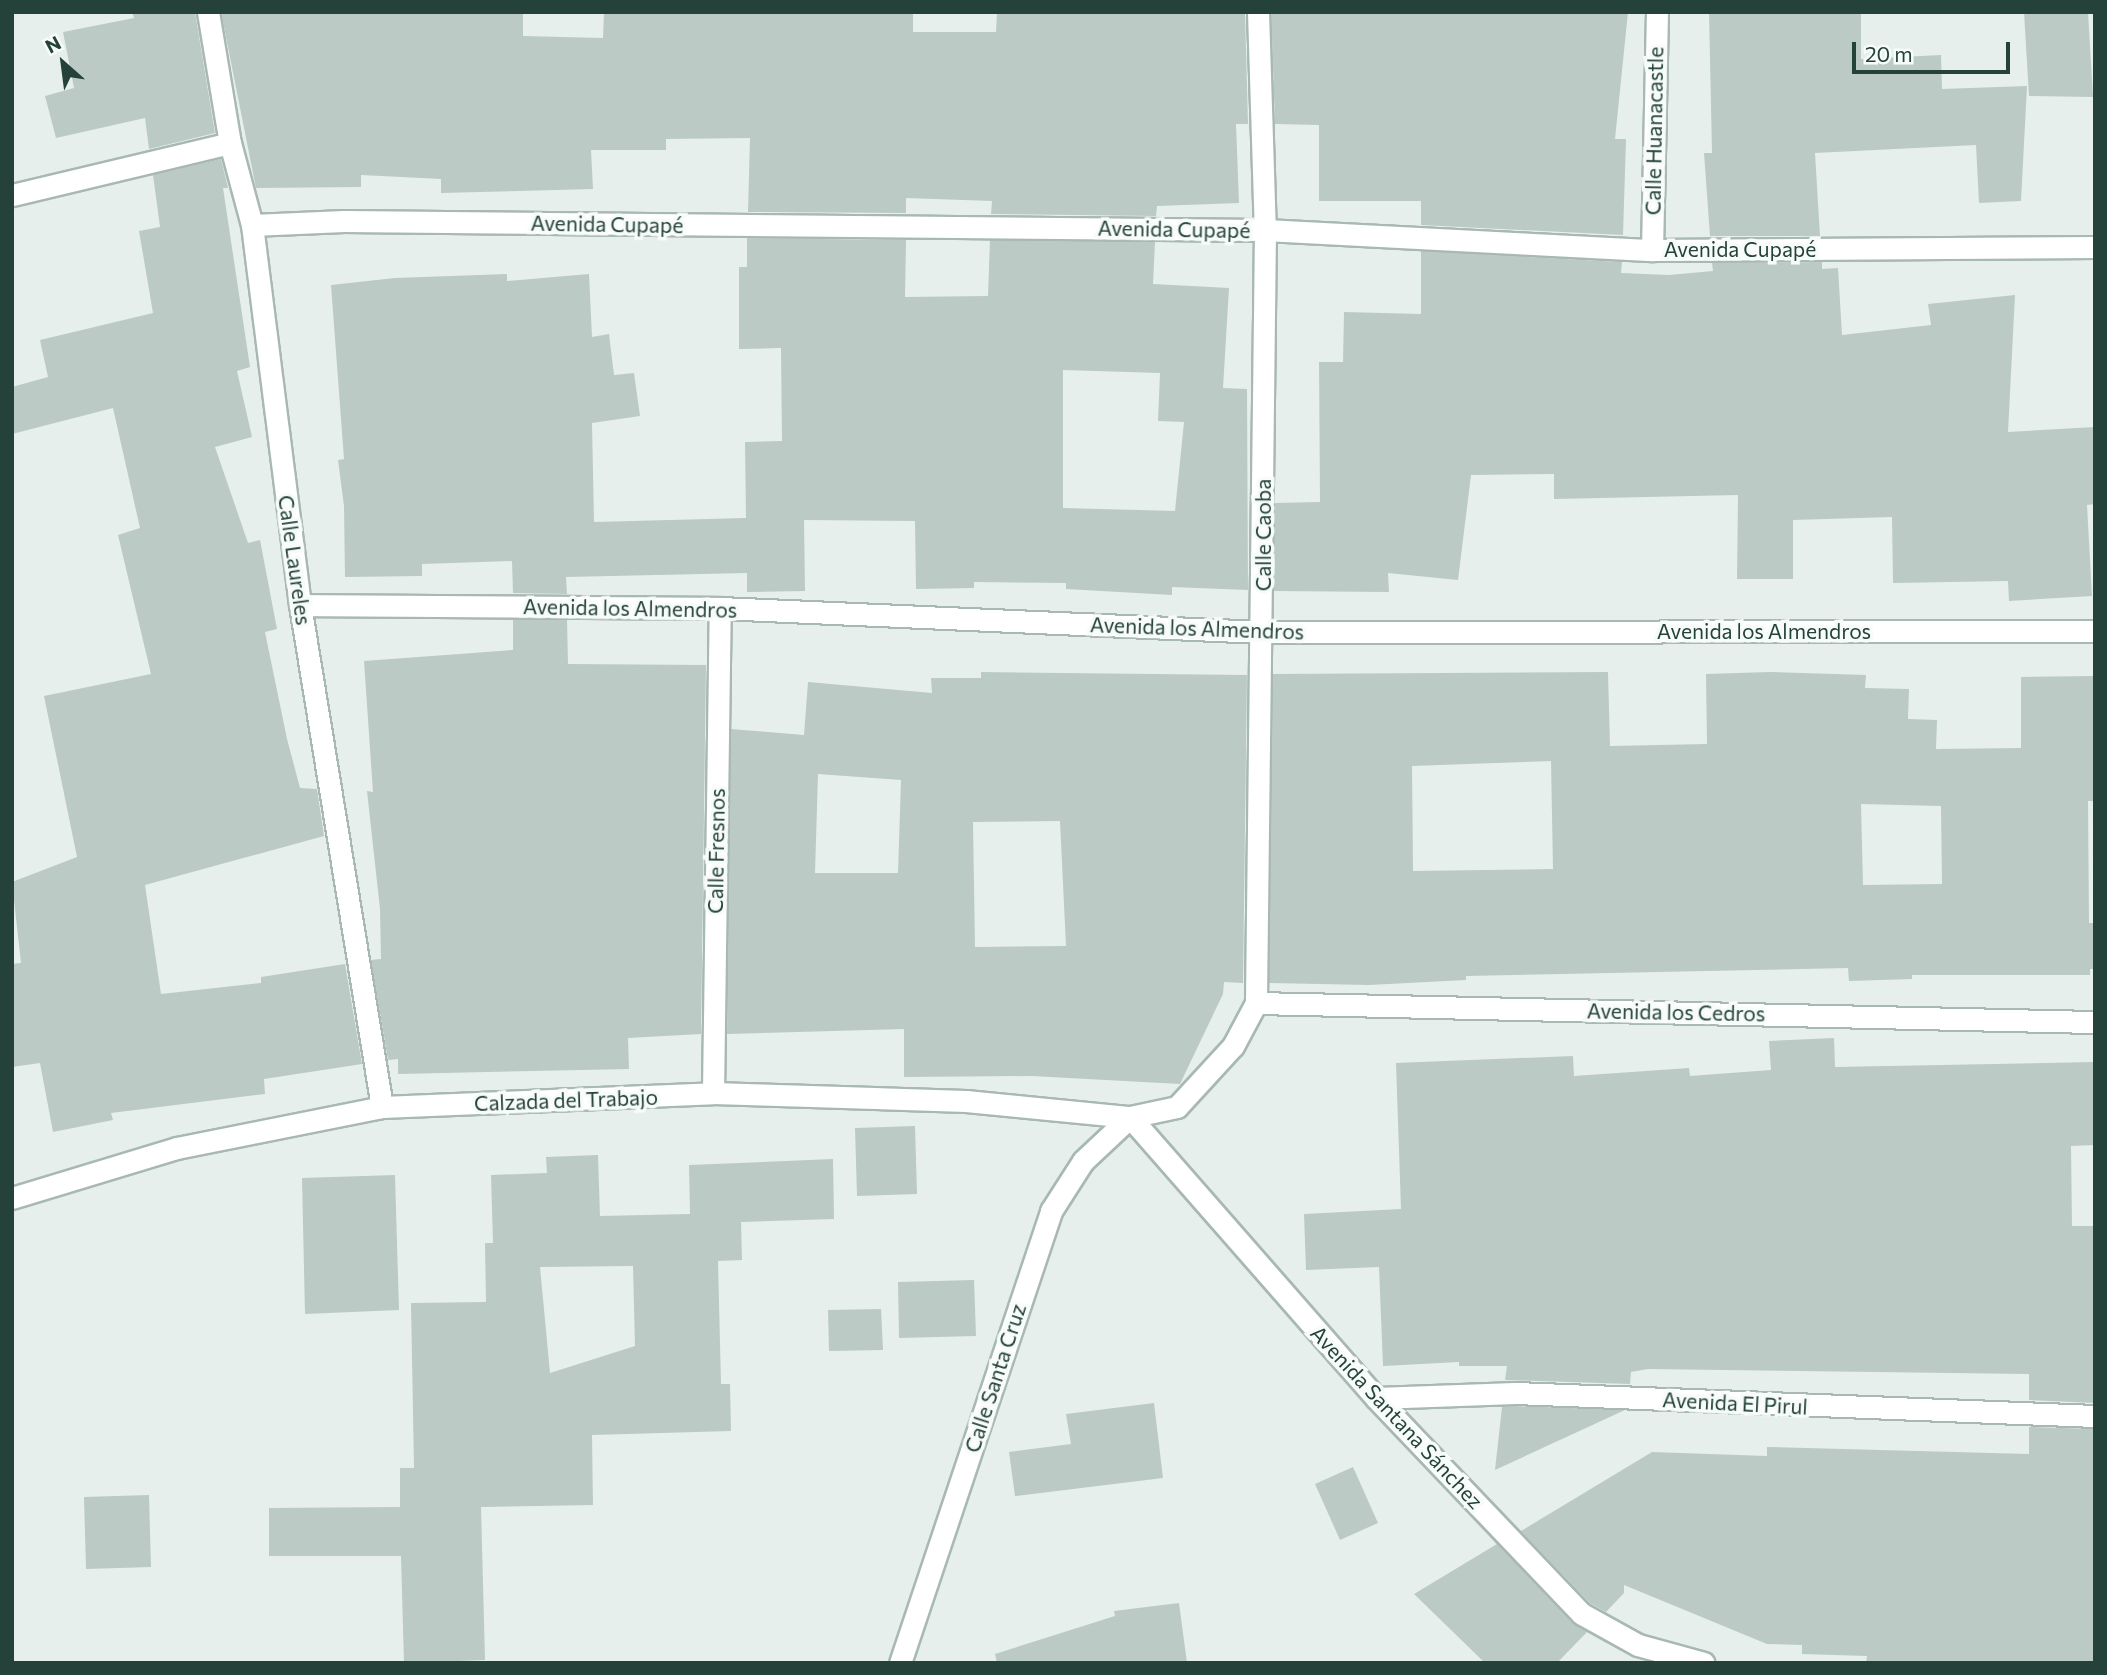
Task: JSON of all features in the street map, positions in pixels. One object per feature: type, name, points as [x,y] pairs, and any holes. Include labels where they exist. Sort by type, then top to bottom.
[{"type":"street","name":"Calle Laureles","points":[[208,12],[230,143],[252,225],[300,605],[382,1108]]},
{"type":"street","name":"Calle Caoba","points":[[1130,1117],[1177,1107],[1233,1046],[1256,1003],[1265,230],[1258,12]]},
{"type":"street","name":"Calle Huanacastle","points":[[1652,250],[1657,12]]},
{"type":"street","points":[[12,195],[230,143]]},
{"type":"street","name":"Avenida Cupapé","points":[[252,225],[344,221],[1265,230],[1652,250],[2095,247]]},
{"type":"street","name":"Avenida los Almendros","points":[[300,605],[720,608],[1262,632],[2095,631]]},
{"type":"street","name":"Calle Fresnos","points":[[713,1093],[720,608]]},
{"type":"street","name":"Avenida los Cedros","points":[[1256,1003],[2095,1022]]},
{"type":"street","name":"Calzada del Trabajo","points":[[12,1198],[177,1148],[382,1108],[713,1093],[966,1101],[1130,1117]]},
{"type":"street","name":"Avenida Santana Sánchez","points":[[1130,1117],[1376,1398],[1582,1614],[1638,1645],[1704,1663]]},
{"type":"street","name":"Calle Santa Cruz","points":[[900,1663],[1051,1211],[1083,1161],[1130,1117]]},
{"type":"street","name":"Avenida El Pirul","points":[[1376,1398],[1515,1393],[2095,1416]]},
{"type":"building","points":[[132,12],[195,12],[215,133],[149,149],[145,118],[56,138],[45,96],[74,88],[63,32],[134,18]]},
{"type":"building","points":[[221,12],[523,12],[523,36],[603,38],[604,12],[913,12],[913,32],[996,32],[997,12],[1245,12],[1248,124],[1236,124],[1239,203],[1157,206],[1156,216],[991,214],[992,201],[906,198],[906,213],[748,212],[750,138],[666,139],[666,150],[591,150],[593,189],[441,193],[441,179],[361,175],[361,187],[256,188]]},
{"type":"building","points":[[1271,12],[1628,12],[1615,139],[1626,139],[1623,235],[1421,225],[1421,201],[1319,201],[1319,125],[1275,124]]},
{"type":"building","points":[[1709,12],[1861,12],[1861,59],[1941,55],[1942,89],[2027,86],[2021,201],[1979,203],[1976,145],[1815,153],[1820,236],[1710,236],[1704,153],[1712,153]]},
{"type":"building","points":[[2024,12],[2088,12],[2093,97],[2029,96]]},
{"type":"building","points":[[221,159],[228,188],[223,188],[250,367],[237,371],[252,437],[215,447],[248,543],[260,540],[277,629],[265,632],[287,739],[300,788],[317,789],[324,836],[145,885],[161,994],[261,983],[261,977],[345,964],[362,1064],[264,1079],[265,1094],[111,1113],[113,1120],[53,1132],[40,1063],[12,1067],[12,964],[21,963],[12,882],[77,857],[44,696],[151,674],[118,535],[140,528],[113,408],[12,434],[12,387],[48,377],[40,340],[153,313],[139,231],[160,227],[153,175]]},
{"type":"building","points":[[747,238],[906,240],[905,297],[988,296],[990,240],[1155,242],[1153,284],[1229,288],[1223,388],[1247,389],[1248,590],[1172,587],[1172,595],[1066,589],[1066,583],[974,582],[974,588],[916,589],[915,521],[804,520],[805,591],[747,592],[747,573],[566,577],[567,594],[513,593],[512,561],[422,564],[422,576],[345,577],[344,506],[338,460],[344,459],[331,285],[395,278],[507,274],[507,281],[589,274],[592,337],[609,334],[614,375],[634,373],[640,416],[592,423],[594,522],[746,518],[745,442],[782,441],[781,348],[739,349],[739,267],[747,267]],"holes":[[[1063,370],[1160,373],[1158,421],[1184,422],[1175,511],[1063,508]]]},
{"type":"building","points":[[1421,251],[1622,262],[1621,273],[1669,275],[1713,271],[1712,263],[1822,262],[1822,269],[1838,268],[1842,335],[1931,325],[1928,304],[2015,295],[2008,432],[2095,427],[2095,504],[2087,505],[2092,596],[2009,601],[2008,581],[1893,583],[1892,517],[1793,520],[1793,579],[1737,579],[1738,495],[1554,499],[1554,474],[1471,475],[1458,580],[1388,573],[1389,592],[1274,591],[1275,503],[1320,502],[1319,362],[1343,362],[1344,312],[1421,314]]},
{"type":"building","points":[[513,620],[567,620],[568,664],[706,665],[701,1034],[628,1038],[629,1069],[398,1074],[398,1059],[388,1060],[371,960],[381,959],[380,909],[367,791],[373,792],[364,661],[513,650]]},
{"type":"building","points":[[981,672],[1247,675],[1243,983],[1224,982],[1223,994],[1180,1084],[1032,1076],[904,1077],[904,1029],[727,1034],[731,729],[804,735],[808,682],[932,693],[931,678],[981,678]],"holes":[[[818,774],[901,780],[898,873],[815,873]],[[1060,821],[1066,946],[975,947],[973,822]]]},
{"type":"building","points":[[1608,672],[1610,746],[1707,744],[1706,674],[1770,672],[1866,675],[1865,688],[1909,689],[1908,719],[1937,720],[1936,749],[2021,748],[2021,677],[2095,676],[2095,801],[2088,801],[2089,923],[2095,923],[2095,969],[2090,969],[2090,975],[1912,975],[1912,979],[1849,981],[1848,968],[1466,976],[1466,980],[1369,985],[1269,983],[1273,674]],"holes":[[[1551,761],[1553,869],[1413,871],[1412,766]],[[1861,804],[1941,806],[1942,884],[1863,885]]]},
{"type":"building","points":[[1834,1038],[1835,1067],[2095,1062],[2095,1145],[2071,1146],[2072,1226],[2095,1226],[2095,1403],[2029,1400],[2029,1374],[1648,1369],[1631,1372],[1630,1384],[1505,1380],[1507,1366],[1459,1366],[1459,1362],[1383,1366],[1379,1267],[1306,1270],[1304,1214],[1401,1209],[1396,1063],[1573,1056],[1574,1076],[1689,1068],[1690,1076],[1771,1070],[1769,1041]]},
{"type":"building","points":[[915,1126],[917,1194],[857,1196],[855,1128]]},
{"type":"building","points":[[598,1155],[600,1216],[690,1214],[689,1165],[833,1159],[834,1219],[741,1222],[742,1260],[718,1261],[721,1384],[730,1384],[731,1431],[592,1435],[593,1505],[481,1507],[485,1660],[404,1663],[401,1556],[269,1556],[269,1508],[400,1507],[400,1468],[414,1468],[411,1303],[486,1302],[485,1243],[493,1243],[491,1175],[547,1173],[546,1157]],"holes":[[[633,1266],[635,1346],[550,1373],[540,1267]]]},
{"type":"building","points":[[395,1175],[399,1310],[305,1314],[302,1178]]},
{"type":"building","points":[[974,1280],[976,1336],[899,1338],[898,1282]]},
{"type":"building","points":[[881,1309],[883,1350],[829,1351],[828,1310]]},
{"type":"building","points":[[1154,1403],[1163,1478],[1015,1496],[1009,1452],[1071,1444],[1066,1414]]},
{"type":"building","points":[[1515,1406],[1625,1410],[1495,1470],[1502,1407]]},
{"type":"building","points":[[2029,1427],[2095,1429],[2095,1663],[1866,1663],[1867,1656],[1802,1654],[1802,1645],[1767,1644],[1624,1585],[1624,1593],[1606,1612],[1590,1603],[1521,1531],[1652,1452],[1767,1456],[1767,1447],[2029,1454]]},
{"type":"building","points":[[1353,1467],[1378,1523],[1340,1540],[1315,1484]]},
{"type":"building","points":[[149,1495],[151,1567],[86,1569],[84,1497]]},
{"type":"building","points":[[1497,1544],[1572,1623],[1587,1632],[1557,1663],[1485,1663],[1414,1594]]},
{"type":"building","points":[[1179,1603],[1187,1663],[997,1663],[995,1654],[1115,1616],[1114,1611]]}]
